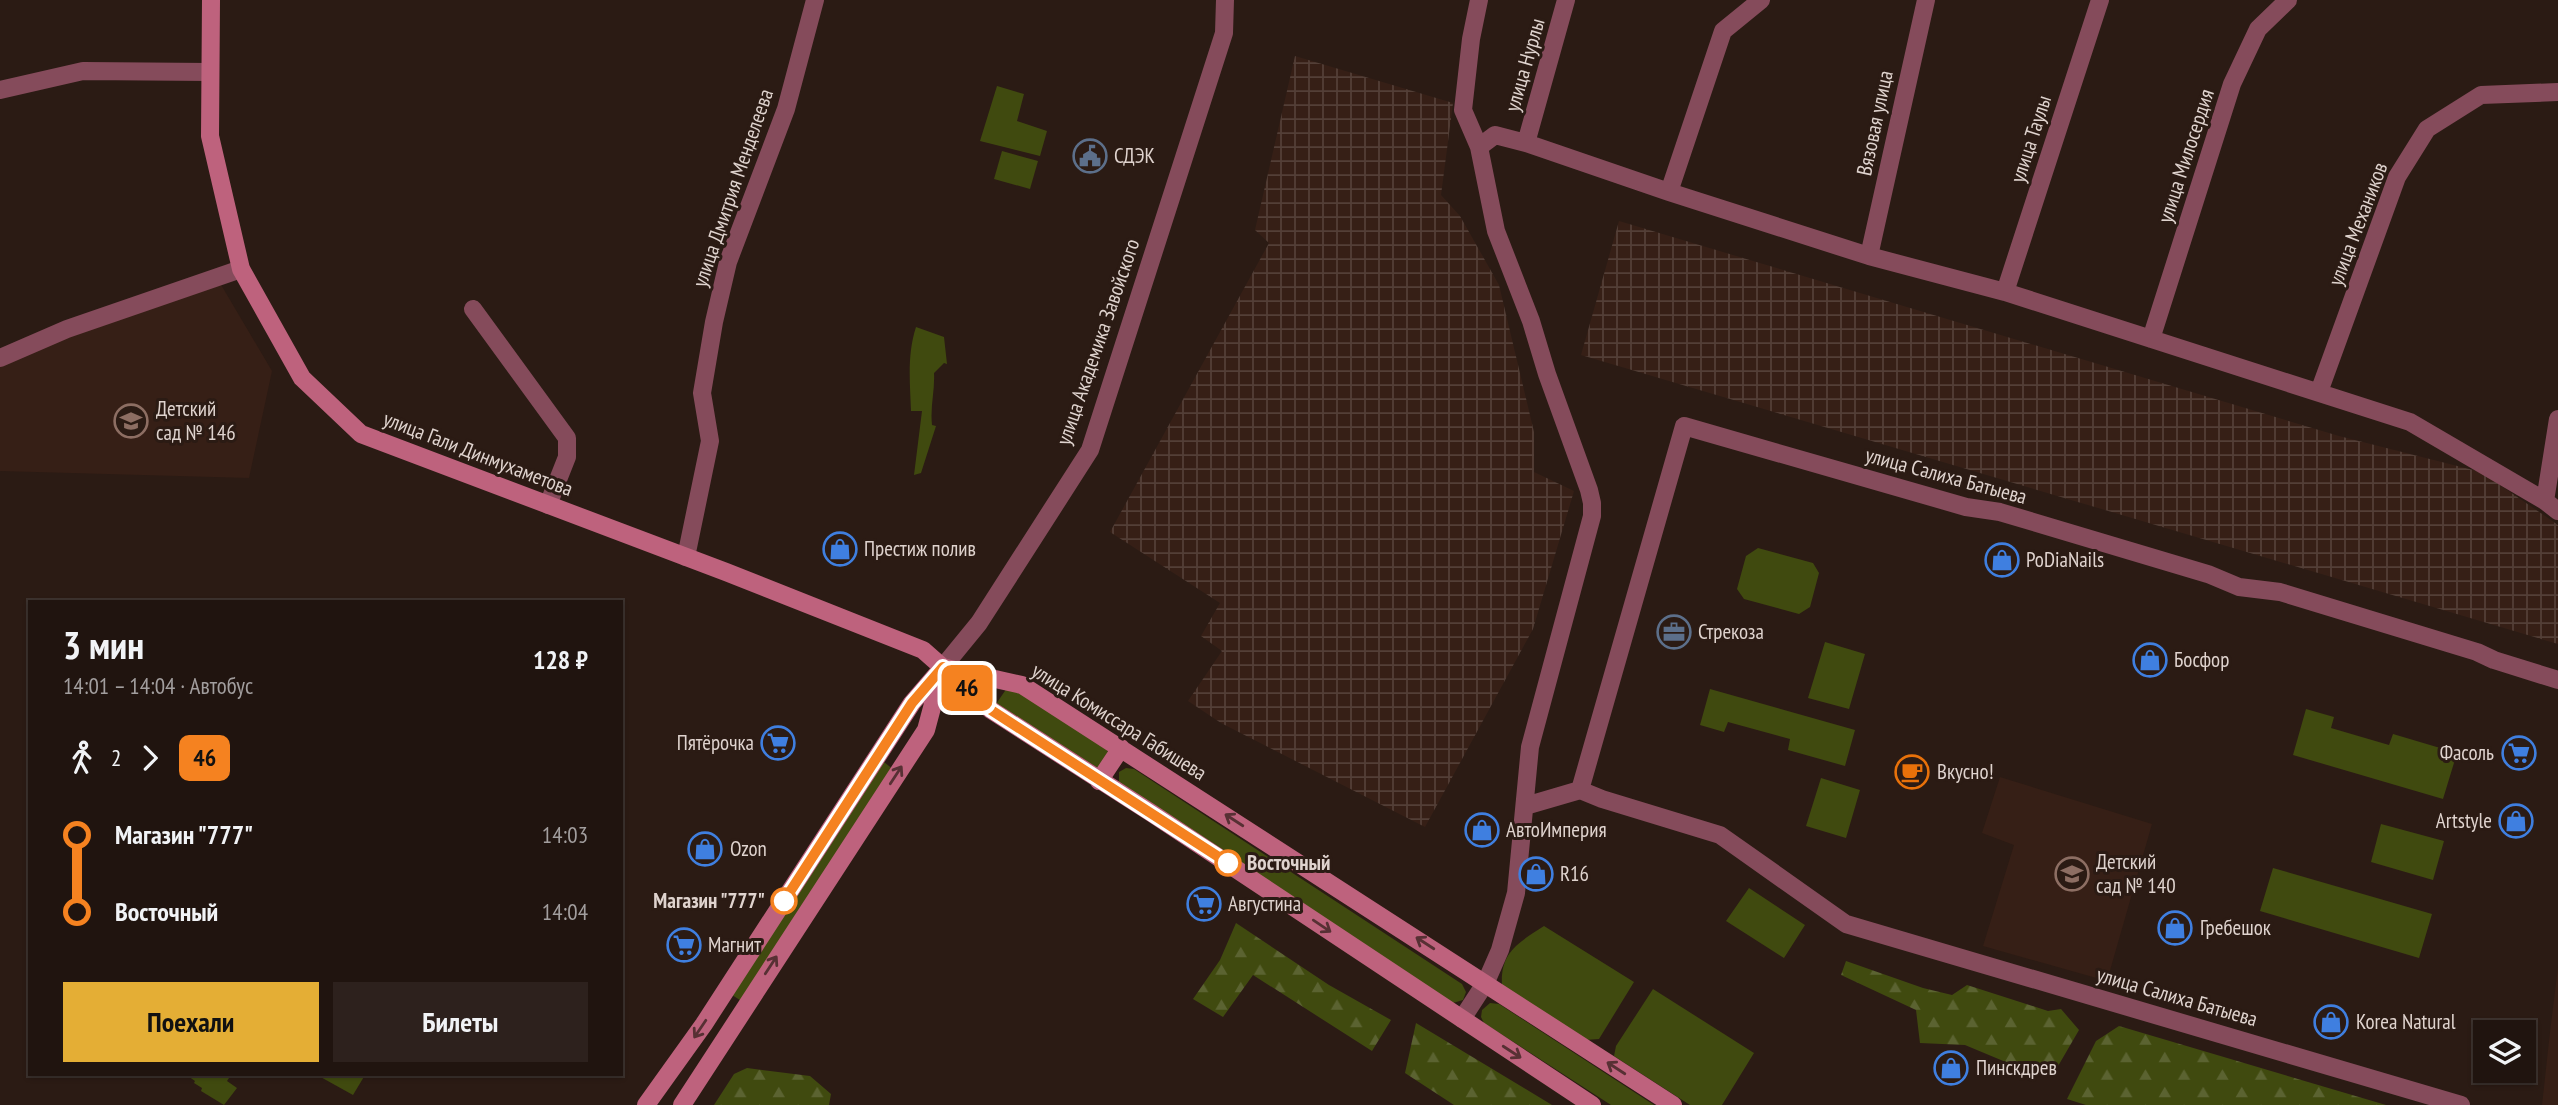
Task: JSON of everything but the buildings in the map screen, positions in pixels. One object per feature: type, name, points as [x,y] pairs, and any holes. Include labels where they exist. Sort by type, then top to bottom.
[{"type":"street","name":"улица Гали Динмухаметова","points":[[211,0],[210,136],[241,269],[302,379],[361,434],[923,650],[943,667]]},
{"type":"street","name":"улица Дмитрия Менделеева","points":[[686,557],[710,441],[702,393],[719,298],[728,262],[786,108],[816,0]]},
{"type":"street","name":"улица Академика Завойского","points":[[646,1105],[719,1000],[912,703],[979,623],[1090,450],[1224,33],[1225,0]]},
{"type":"street","points":[[1462,1019],[1486,982],[1500,950],[1516,893],[1530,747],[1592,516],[1592,503],[1531,321],[1496,231],[1479,147],[1463,110],[1471,39],[1479,0]]},
{"type":"street","name":"улица Нурлы","points":[[1527,143],[1566,0]]},
{"type":"street","points":[[1669,192],[1723,31],[1761,0]]},
{"type":"street","name":"Вязовая улица","points":[[1869,256],[1926,0]]},
{"type":"street","name":"улица Таулы","points":[[2006,292],[2100,0]]},
{"type":"street","name":"улица Милосердия","points":[[2151,339],[2232,84],[2258,29],[2288,0]]},
{"type":"street","points":[[0,90],[83,71],[210,72]]},
{"type":"street","name":"улица Механиков","points":[[2319,392],[2397,177],[2427,129],[2480,95],[2558,92]]},
{"type":"street","points":[[1479,147],[1495,135],[1527,143],[1869,256],[2006,292],[2410,422],[2552,506],[2558,419]]},
{"type":"street","points":[[0,358],[67,329],[241,269]]},
{"type":"street","points":[[473,309],[567,438],[567,457],[548,505]]},
{"type":"street","name":"улица Салиха Батыева","points":[[2461,1105],[1846,924],[1720,835],[1580,790],[1684,426],[1966,508],[2000,512],[2208,574],[2239,587],[2280,592],[2477,652],[2558,680]]},
{"type":"street","points":[[943,667],[991,710],[1164,820],[1592,1105]]},
{"type":"street","name":"улица Академика Завойского","points":[[682,1105],[740,1012],[926,730],[943,667]]},
{"type":"street","name":"улица Комиссара Габишева","points":[[943,667],[1022,685],[1673,1105]]},
{"type":"street","points":[[1099,781],[1121,748]]},
{"type":"street","points":[[1525,806],[1580,790]]},
{"type":"street","points":[[719,1000],[740,1012]]},
{"type":"shaded area","points":[[1295,56],[1453,103],[1441,195],[1460,216],[1499,285],[1534,432],[1534,472],[1574,491],[1533,629],[1425,827],[1221,723],[1188,701],[1222,651],[1201,636],[1220,603],[1110,532],[1269,243],[1255,230]]},
{"type":"shaded area","points":[[1619,221],[2339,436],[2481,472],[2558,525],[2558,644],[1581,355]]},
{"type":"shaded area","name":"Детский сад № 146","points":[[220,283],[272,371],[249,478],[0,471],[0,364],[28,350]]},
{"type":"shaded area","name":"Детский сад № 140","points":[[2000,777],[2152,824],[2107,981],[1983,946],[2014,845],[1982,833]]},
{"type":"shaded area","points":[[2558,967],[2558,1105],[2542,1105],[2550,1032]]},
{"type":"green space","points":[[997,86],[1024,94],[1017,121],[1047,131],[1040,156],[980,141]]},
{"type":"green space","points":[[1002,151],[1038,161],[1030,189],[994,179]]},
{"type":"green space","points":[[916,327],[944,337],[947,364],[944,363],[934,373],[932,425],[936,426],[921,473],[914,475],[922,411],[911,411],[910,358]]},
{"type":"green space","points":[[1758,548],[1813,563],[1819,573],[1810,607],[1799,614],[1744,599],[1737,589],[1746,556]]},
{"type":"green space","points":[[1825,642],[1865,654],[1849,709],[1808,698]]},
{"type":"green space","points":[[1009,685],[1106,749],[1108,752],[1098,768],[996,704]]},
{"type":"green space","points":[[1710,689],[1855,730],[1845,766],[1788,750],[1790,739],[1728,722],[1724,732],[1700,725]]},
{"type":"green space","points":[[2306,709],[2334,717],[2331,728],[2389,745],[2393,734],[2457,753],[2443,799],[2293,755]]},
{"type":"green space","points":[[884,762],[894,770],[743,1002],[732,995]]},
{"type":"green space","points":[[1126,768],[1134,769],[1462,984],[1466,992],[1463,1000],[1453,1003],[1119,785],[1119,772]]},
{"type":"green space","points":[[1821,778],[1860,790],[1846,838],[1806,826]]},
{"type":"green space","points":[[2381,824],[2444,841],[2433,880],[2371,862]]},
{"type":"green space","points":[[2273,868],[2432,914],[2419,958],[2260,911]]},
{"type":"green space","points":[[1749,888],[1805,925],[1784,958],[1726,921]]},
{"type":"green space","points":[[1236,923],[1329,985],[1391,1020],[1372,1051],[1253,975],[1223,1017],[1193,999],[1220,960]]},
{"type":"green space","points":[[1544,926],[1634,982],[1599,1039],[1585,1040],[1502,986],[1504,965],[1512,950]]},
{"type":"green space","points":[[1846,961],[1923,988],[1952,995],[1967,985],[2048,1011],[2061,1009],[2079,1030],[2054,1073],[2032,1073],[1965,1045],[1920,1043],[1916,1010],[1841,975]]},
{"type":"green space","points":[[1653,989],[1754,1053],[1722,1105],[1690,1105],[1614,1056],[1616,1046]]},
{"type":"green space","points":[[1490,1003],[1499,1004],[1654,1105],[1611,1105],[1484,1023],[1482,1010]]},
{"type":"green space","points":[[1416,1023],[1552,1105],[1454,1105],[1405,1073]]},
{"type":"green space","points":[[2119,1026],[2386,1105],[2086,1105],[2067,1099],[2096,1041]]},
{"type":"green space","points":[[747,1068],[810,1076],[831,1094],[829,1105],[714,1105],[734,1074]]},
{"type":"green space","points":[[188,1076],[230,1076],[227,1081],[237,1088],[224,1105],[201,1091],[202,1088],[194,1083]]},
{"type":"green space","points":[[319,1076],[364,1076],[353,1095]]},
{"type":"bus line","name":"46","points":[[784,901],[912,703],[943,667],[991,710],[1228,863]]},
{"type":"place","name":"СДЭК","points":[[1090,156]]},
{"type":"place","name":"Детский сад № 146","points":[[131,421]]},
{"type":"place","name":"Престиж полив","points":[[840,549]]},
{"type":"place","name":"PoDiaNails","points":[[2002,560]]},
{"type":"place","name":"Стрекоза","points":[[1674,632]]},
{"type":"place","name":"Босфор","points":[[2150,660]]},
{"type":"place","name":"Пятёрочка","points":[[778,743]]},
{"type":"place","name":"Фасоль","points":[[2519,753]]},
{"type":"place","name":"Вкусно!","points":[[1912,772]]},
{"type":"place","name":"Artstyle","points":[[2516,821]]},
{"type":"place","name":"АвтоИмперия","points":[[1482,830]]},
{"type":"place","name":"Ozon","points":[[705,849]]},
{"type":"place","name":"Восточный","points":[[1228,863]]},
{"type":"place","name":"R16","points":[[1536,874]]},
{"type":"place","name":"Детский сад № 140","points":[[2072,874]]},
{"type":"place","name":"Магазин \"777\"","points":[[784,901]]},
{"type":"place","name":"Августина","points":[[1204,904]]},
{"type":"place","name":"Гребешок","points":[[2175,928]]},
{"type":"place","name":"Магнит","points":[[684,945]]},
{"type":"place","name":"Korea Natural","points":[[2331,1022]]},
{"type":"place","name":"Пинскдрев","points":[[1951,1068]]}]
